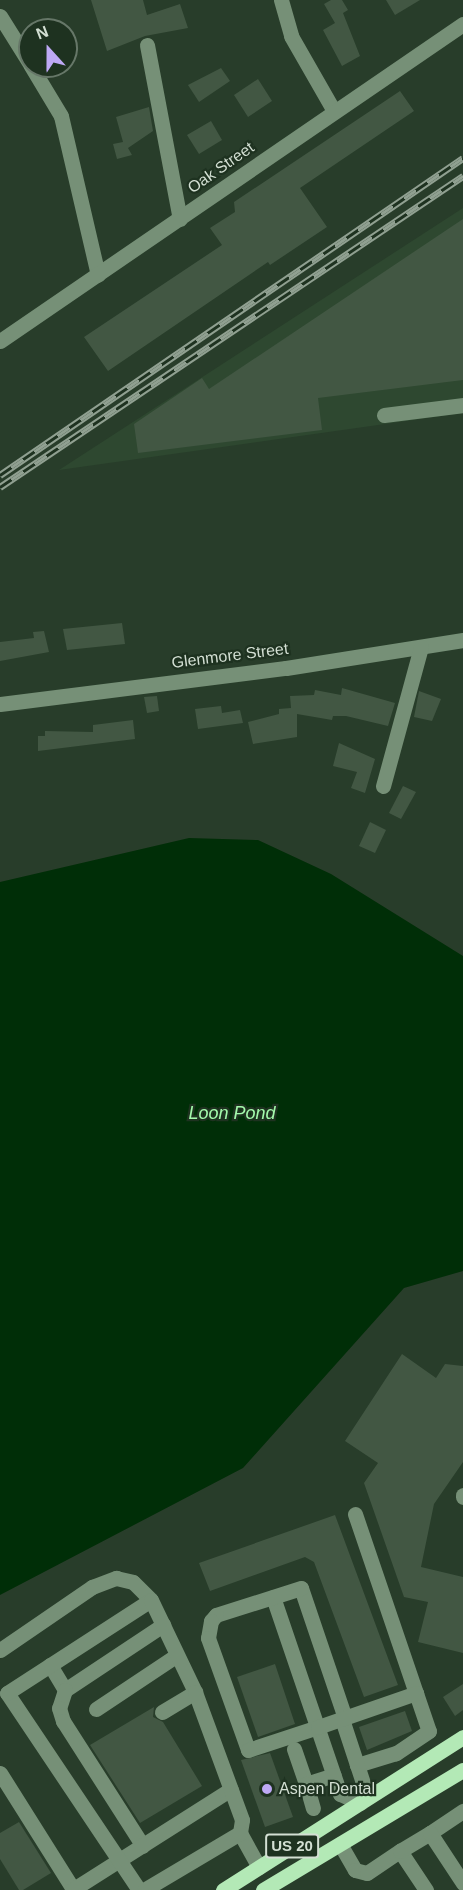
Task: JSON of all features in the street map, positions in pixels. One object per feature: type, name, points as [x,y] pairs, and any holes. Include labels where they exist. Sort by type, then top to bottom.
[{"type":"main road","name":"US 20","points":[[223,1890],[463,1737]]},
{"type":"main road","name":"US 20","points":[[273,1887],[463,1770]]},
{"type":"street","points":[[281,0],[291,36],[334,111]]},
{"type":"street","points":[[0,16],[18,44]]},
{"type":"street","name":"Oak Street","points":[[0,341],[463,24]]},
{"type":"street","points":[[147,45],[180,219]]},
{"type":"street","points":[[39,78],[61,116],[98,275]]},
{"type":"street","points":[[384,415],[463,405]]},
{"type":"street","name":"Glenmore Street","points":[[0,704],[463,640]]},
{"type":"street","points":[[383,786],[421,647]]},
{"type":"street","points":[[355,1514],[429,1731],[396,1753],[357,1766]]},
{"type":"street","points":[[0,1650],[92,1587],[116,1578],[133,1582],[151,1600],[195,1692],[242,1820],[240,1833],[259,1867]]},
{"type":"street","points":[[273,1597],[318,1727],[340,1794],[360,1803],[364,1786],[343,1718],[301,1588],[216,1615],[211,1621],[208,1638],[248,1750],[318,1727],[343,1718],[416,1693]]},
{"type":"street","points":[[139,1890],[4,1696],[151,1600]]},
{"type":"street","points":[[143,1846],[63,1722],[59,1708],[66,1690],[162,1625]]},
{"type":"street","points":[[96,1709],[177,1655]]},
{"type":"street","points":[[50,1665],[66,1690]]},
{"type":"street","points":[[162,1712],[195,1692]]},
{"type":"street","points":[[294,1749],[314,1808]]},
{"type":"street","points":[[0,1773],[73,1890],[231,1789]]},
{"type":"street","points":[[306,1784],[334,1775]]},
{"type":"street","points":[[340,1844],[355,1870],[367,1873],[463,1811]]},
{"type":"street","points":[[144,1890],[240,1833]]},
{"type":"street","points":[[430,1833],[463,1883]]},
{"type":"street","points":[[400,1851],[426,1890]]},
{"type":"shaded area","points":[[463,208],[463,413],[59,470]]},
{"type":"water","name":"Loon Pond","points":[[189,838],[258,840],[331,874],[463,956],[463,1271],[404,1288],[243,1468],[0,1595],[0,882]]},
{"type":"building","points":[[91,0],[143,0],[147,15],[180,4],[188,28],[145,36],[107,51]]},
{"type":"building","points":[[331,0],[342,0],[348,10],[343,13],[360,56],[342,66],[323,30],[335,23],[324,4]]},
{"type":"building","points":[[386,0],[420,0],[395,15]]},
{"type":"building","points":[[221,68],[230,81],[199,102],[188,85]]},
{"type":"building","points":[[258,79],[272,101],[248,117],[234,95]]},
{"type":"building","points":[[400,91],[414,111],[300,188],[327,227],[270,265],[268,262],[108,371],[84,337],[222,245],[210,228],[235,212],[234,202]]},
{"type":"building","points":[[149,107],[153,131],[128,148],[132,155],[117,159],[113,144],[123,142],[116,117]]},
{"type":"building","points":[[211,121],[222,140],[199,154],[187,135]]},
{"type":"building","points":[[463,219],[463,380],[318,398],[322,430],[138,453],[134,424],[202,378],[209,389]]},
{"type":"building","points":[[122,623],[125,644],[67,650],[63,629]]},
{"type":"building","points":[[44,631],[49,652],[0,661],[0,642],[34,638],[33,632]]},
{"type":"building","points":[[342,688],[395,703],[388,726],[346,716],[333,716],[332,720],[297,714],[297,737],[253,744],[248,722],[279,714],[279,709],[291,708],[290,696],[314,695],[315,690],[341,695]]},
{"type":"building","points":[[419,691],[441,699],[432,721],[414,717]]},
{"type":"building","points":[[157,696],[159,711],[147,713],[144,697]]},
{"type":"building","points":[[221,706],[222,713],[240,710],[243,723],[198,729],[195,709]]},
{"type":"building","points":[[133,720],[135,739],[38,751],[38,736],[45,736],[45,731],[93,732],[93,725]]},
{"type":"building","points":[[339,743],[375,759],[365,793],[351,788],[357,772],[333,766]]},
{"type":"building","points":[[403,786],[416,792],[401,819],[389,813]]},
{"type":"building","points":[[370,822],[386,830],[375,853],[359,846]]},
{"type":"building","points":[[402,1354],[436,1378],[445,1364],[463,1366],[463,1462],[434,1504],[421,1567],[463,1577],[463,1653],[418,1642],[428,1602],[404,1597],[364,1483],[378,1463],[345,1441]]},
{"type":"building","points":[[335,1515],[398,1685],[364,1697],[314,1562],[305,1557],[210,1591],[199,1563]]},
{"type":"building","points":[[275,1664],[295,1724],[258,1737],[237,1677]]},
{"type":"building","points":[[463,1684],[463,1710],[455,1716],[443,1697]]},
{"type":"building","points":[[154,1707],[153,1717],[163,1722],[202,1786],[140,1823],[90,1745]]},
{"type":"building","points":[[405,1711],[412,1731],[367,1750],[359,1727]]},
{"type":"building","name":"Aspen Dental","points":[[270,1753],[293,1817],[265,1827],[241,1760]]},
{"type":"building","points":[[19,1822],[51,1873],[23,1890],[19,1890],[0,1859],[0,1833]]},
{"type":"railway","points":[[0,475],[463,158]]},
{"type":"railway","points":[[0,487],[463,176]]},
{"type":"place","name":"Aspen Dental","points":[[267,1789]]}]
